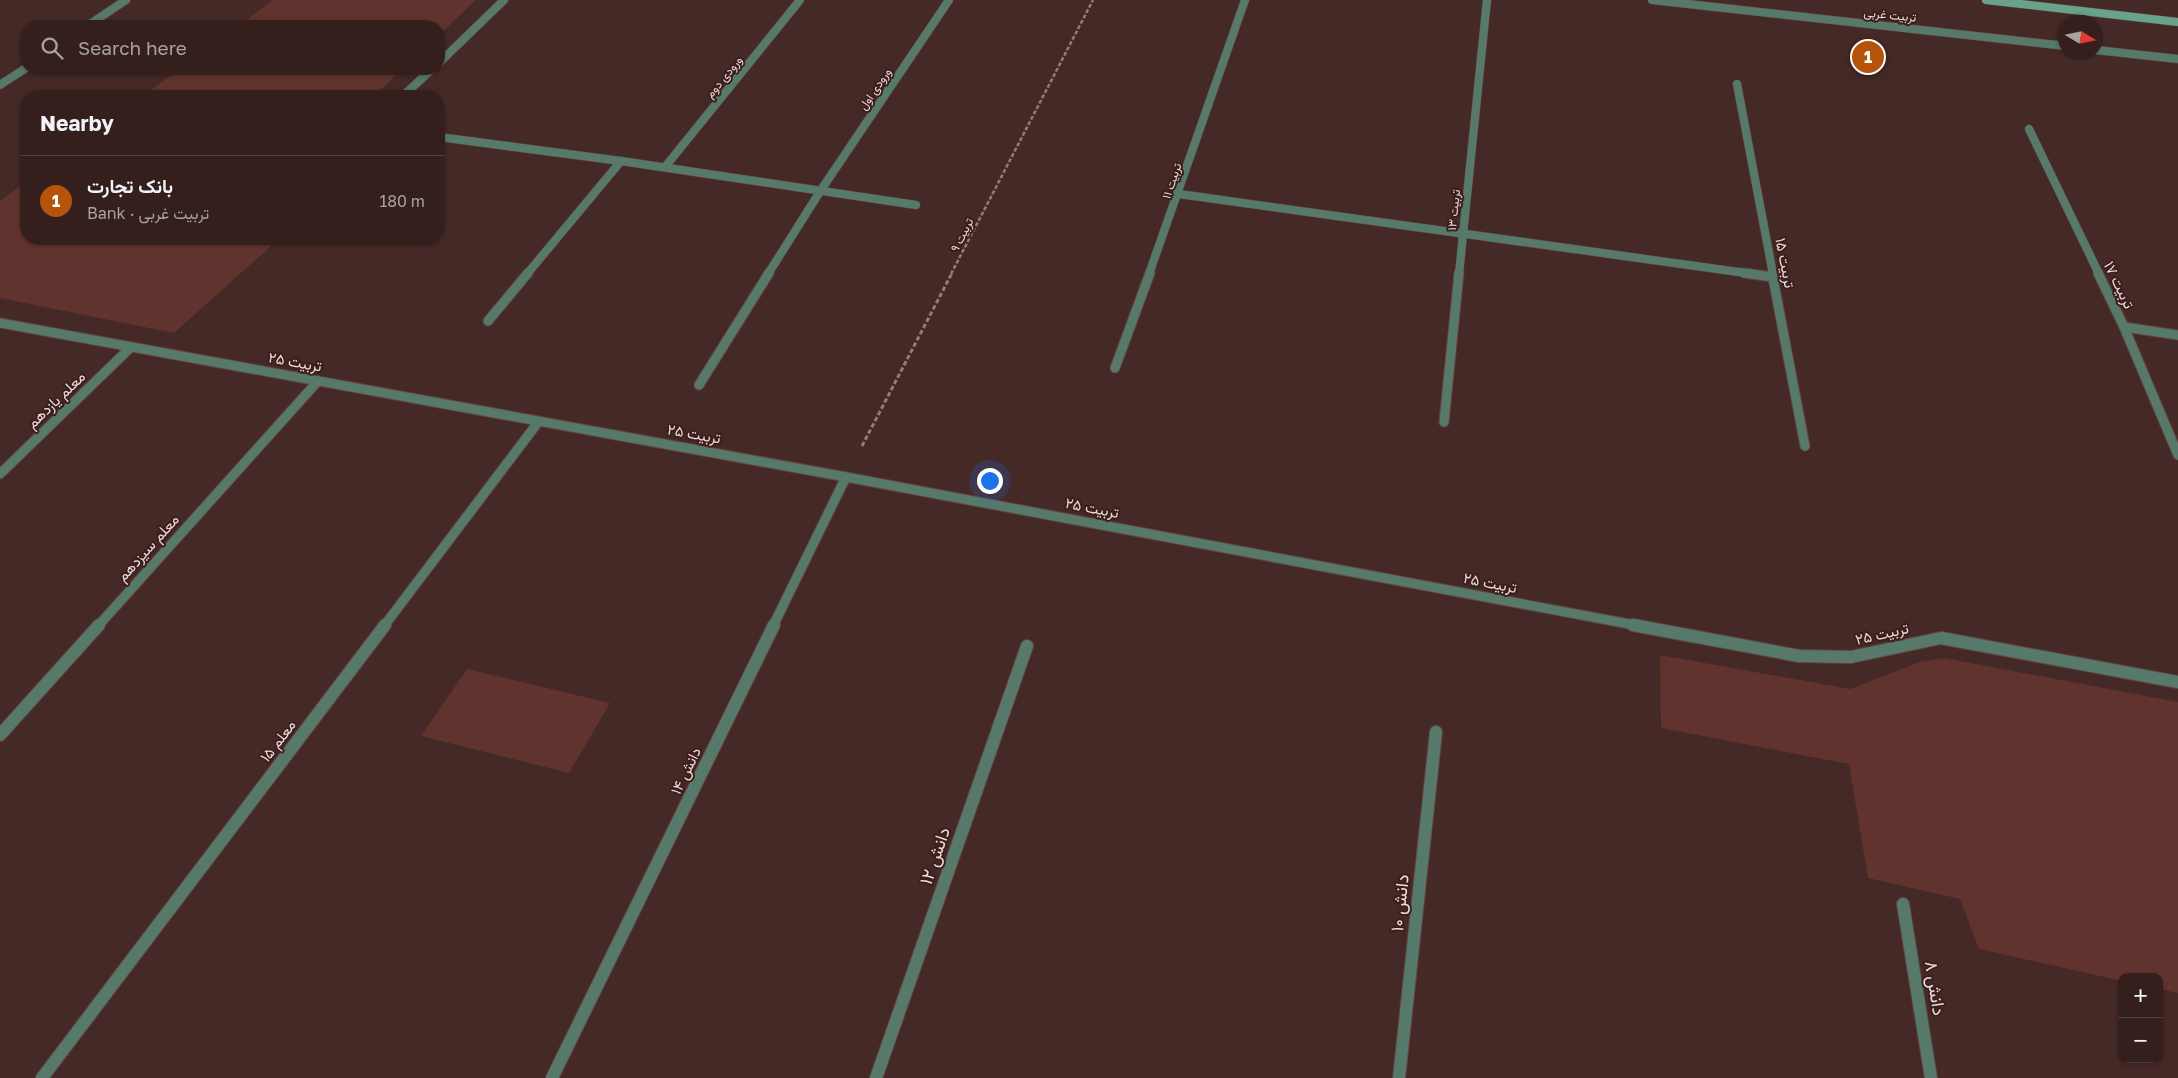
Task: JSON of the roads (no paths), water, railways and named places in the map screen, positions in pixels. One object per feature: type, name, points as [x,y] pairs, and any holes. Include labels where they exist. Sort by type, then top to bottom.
[{"type":"main road","points":[[1986,0],[2178,22]]},
{"type":"street","points":[[97,20],[126,0]]},
{"type":"street","points":[[445,56],[504,0]]},
{"type":"street","name":"ورودی دوم","points":[[665,167],[800,0]]},
{"type":"street","name":"ورودی اول","points":[[699,385],[821,190],[949,0]]},
{"type":"street","name":"تربیت ۱۱","points":[[1115,368],[1179,194],[1245,0]]},
{"type":"street","name":"تربیت ۱۳","points":[[1444,422],[1487,0]]},
{"type":"street","name":"تربیت غربی","points":[[1652,0],[2058,45]]},
{"type":"street","points":[[2103,51],[2178,59]]},
{"type":"street","points":[[0,85],[20,72]]},
{"type":"street","points":[[409,90],[426,75]]},
{"type":"street","name":"تربیت ۱۵","points":[[1737,84],[1805,446]]},
{"type":"street","name":"تربیت ۱۷","points":[[2029,129],[2124,327],[2178,455]]},
{"type":"street","points":[[445,138],[665,167],[916,204]]},
{"type":"street","points":[[488,321],[621,161]]},
{"type":"street","points":[[1179,194],[1773,277]]},
{"type":"street","name":"تربیت ۲۵","points":[[1,325],[846,477],[1799,656],[1851,657],[1941,638],[2178,682]]},
{"type":"street","points":[[2124,327],[2178,335]]},
{"type":"street","name":"معلم یازدهم","points":[[0,474],[131,347]]},
{"type":"street","name":"معلم سیزدهم","points":[[0,735],[318,381]]},
{"type":"street","name":"معلم ۱۵","points":[[42,1078],[539,421]]},
{"type":"street","name":"دانش ۱۴","points":[[552,1078],[846,477]]},
{"type":"street","name":"دانش ۱۲","points":[[876,1078],[1028,646]]},
{"type":"street","name":"دانش ۱۰","points":[[1399,1078],[1436,732]]},
{"type":"street","name":"دانش ۸","points":[[1903,904],[1931,1078]]},
{"type":"place","name":"بانک تجارت","points":[[1868,57]]}]
